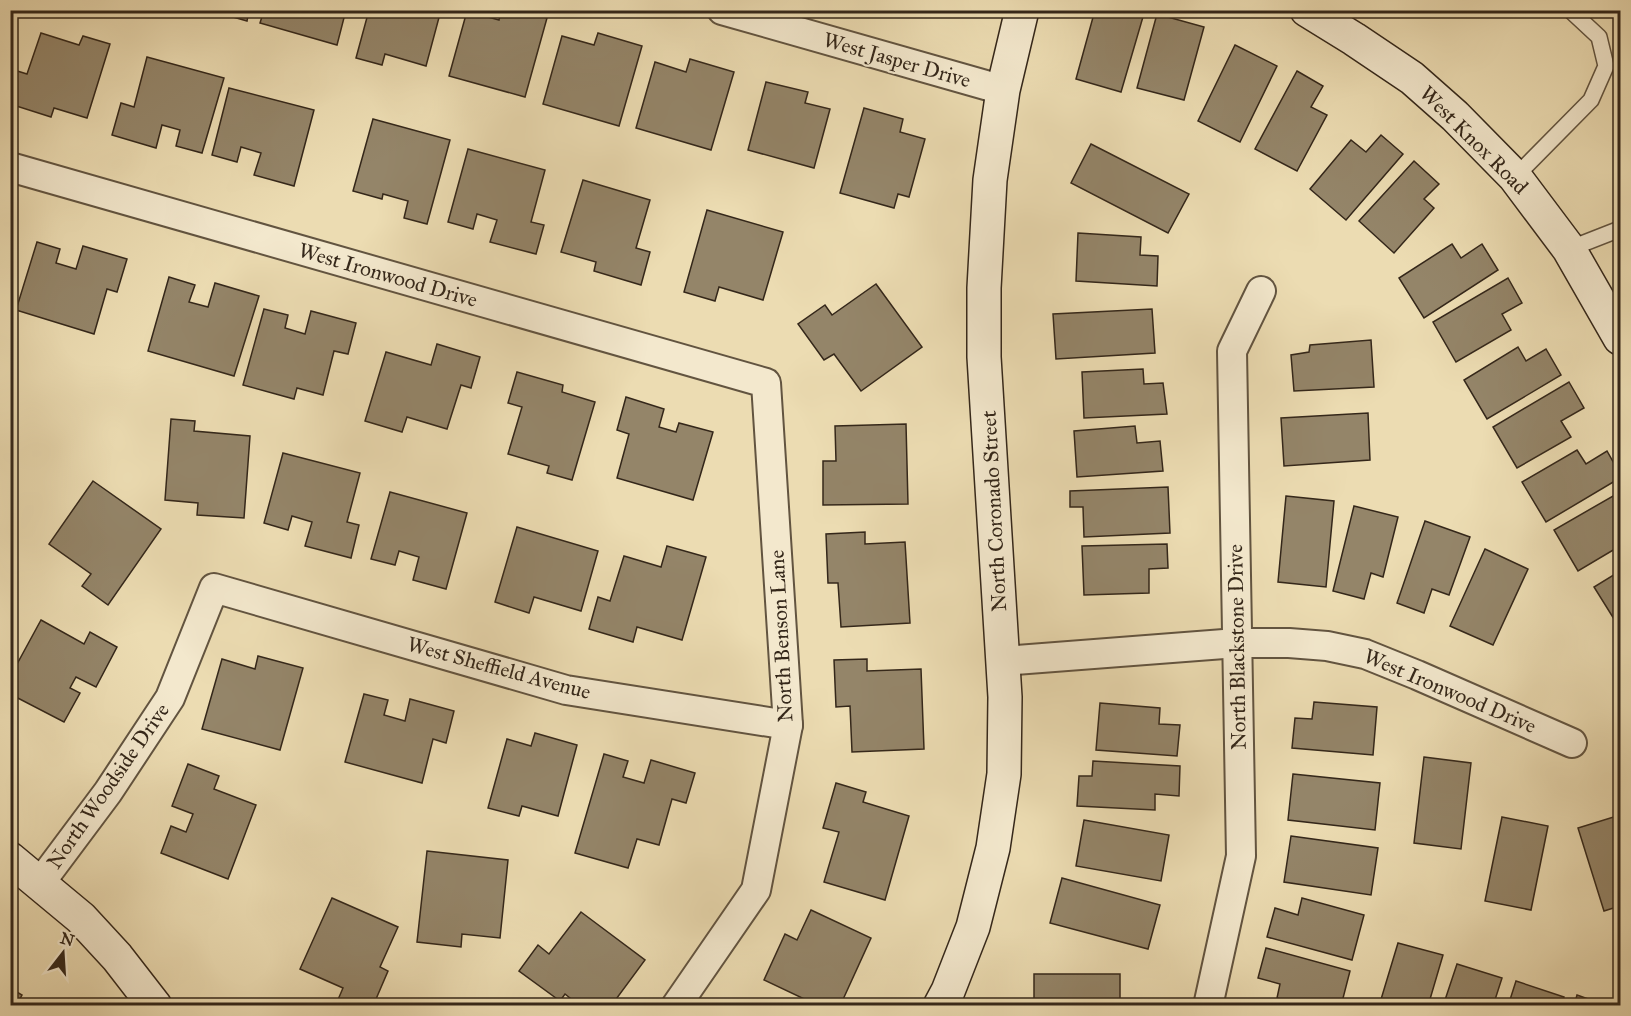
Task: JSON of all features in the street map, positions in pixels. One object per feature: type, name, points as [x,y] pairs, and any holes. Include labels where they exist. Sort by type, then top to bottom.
[{"type":"street","name":"West Jasper Drive","points":[[722,10],[1004,90]]},
{"type":"street","name":"North Coronado Street","points":[[940,1005],[948,991],[973,927],[993,848],[1004,774],[1005,698],[984,357],[984,288],[990,180],[1004,90],[1023,10]]},
{"type":"street","name":"West Knox Road","points":[[1307,10],[1338,23],[1412,78],[1455,116],[1515,177],[1569,249],[1620,338]]},
{"type":"street","name":"West Ironwood Drive","points":[[10,167],[766,383]]},
{"type":"street","name":"North Blackstone Drive","points":[[1208,1005],[1241,856],[1232,351],[1261,291]]},
{"type":"street","name":"North Benson Lane","points":[[676,1005],[756,890],[788,725],[766,383]]},
{"type":"street","name":"West Sheffield Avenue","points":[[214,588],[566,690],[788,725]]},
{"type":"street","name":"North Woodside Drive","points":[[40,882],[108,792],[170,698],[214,588]]},
{"type":"street","name":"West Ironwood Drive","points":[[1003,661],[1237,644],[1289,643],[1327,646],[1365,654],[1572,743]]},
{"type":"street","points":[[10,859],[81,918],[117,957],[155,1005]]},
{"type":"lane","points":[[1515,177],[1591,100],[1606,66],[1599,37],[1570,10]]},
{"type":"lane","points":[[1569,249],[1620,229]]},
{"type":"building","points":[[209,10],[249,10],[247,21]]},
{"type":"building","points":[[264,10],[346,10],[337,45],[260,23]]},
{"type":"building","points":[[369,10],[441,10],[426,66],[385,54],[382,65],[356,58]]},
{"type":"building","points":[[501,10],[519,10],[547,18],[525,97],[449,76],[467,11],[499,20]]},
{"type":"building","points":[[1095,10],[1145,10],[1121,92],[1076,79]]},
{"type":"building","points":[[1157,14],[1204,27],[1184,100],[1137,88]]},
{"type":"building","points":[[41,33],[79,45],[83,36],[110,44],[87,118],[54,108],[51,117],[10,104],[10,82],[14,70],[27,74]]},
{"type":"building","points":[[598,33],[642,46],[619,126],[543,104],[562,36],[594,45]]},
{"type":"building","points":[[1235,45],[1277,66],[1240,142],[1198,121]]},
{"type":"building","points":[[147,57],[224,78],[202,153],[176,146],[180,130],[162,125],[156,148],[112,135],[121,103],[134,107]]},
{"type":"building","points":[[690,59],[734,72],[711,150],[636,128],[655,62],[686,72]]},
{"type":"building","points":[[1297,71],[1323,86],[1311,107],[1327,115],[1297,171],[1255,149]]},
{"type":"building","points":[[766,82],[808,92],[805,103],[830,109],[814,168],[748,150]]},
{"type":"building","points":[[229,88],[314,110],[294,186],[254,175],[261,153],[241,147],[237,162],[212,155]]},
{"type":"building","points":[[864,108],[903,119],[900,132],[925,139],[909,197],[898,194],[894,208],[840,193]]},
{"type":"building","points":[[373,119],[450,140],[427,224],[404,218],[408,201],[383,194],[382,199],[353,191]]},
{"type":"building","points":[[1381,135],[1403,154],[1346,220],[1310,189],[1351,140],[1366,152]]},
{"type":"building","points":[[1091,144],[1189,194],[1168,233],[1071,183]]},
{"type":"building","points":[[468,149],[545,170],[531,222],[544,225],[536,254],[490,242],[497,220],[477,214],[473,229],[448,222]]},
{"type":"building","points":[[1414,161],[1439,184],[1424,199],[1434,208],[1394,253],[1359,221]]},
{"type":"building","points":[[583,180],[650,200],[636,248],[650,252],[641,285],[594,271],[596,262],[561,252]]},
{"type":"building","points":[[707,210],[783,232],[763,300],[719,287],[715,301],[684,292]]},
{"type":"building","points":[[10,225],[17,227],[10,249]]},
{"type":"building","points":[[1078,233],[1141,237],[1140,255],[1158,256],[1157,286],[1076,281]]},
{"type":"building","points":[[37,242],[60,249],[56,263],[76,269],[83,246],[127,259],[117,292],[107,289],[94,334],[16,310]]},
{"type":"building","points":[[1452,244],[1461,258],[1482,244],[1498,270],[1424,318],[1399,278]]},
{"type":"building","points":[[169,277],[195,285],[189,302],[208,307],[215,283],[259,296],[234,376],[148,351]]},
{"type":"building","points":[[1508,278],[1522,303],[1502,314],[1511,330],[1456,362],[1433,322]]},
{"type":"building","points":[[876,284],[922,347],[861,391],[834,354],[824,360],[798,324],[825,305],[832,315]]},
{"type":"building","points":[[264,309],[288,315],[285,328],[305,334],[311,311],[356,323],[348,354],[334,351],[323,395],[297,388],[294,399],[243,385]]},
{"type":"building","points":[[1152,309],[1155,353],[1056,359],[1053,314]]},
{"type":"building","points":[[1371,340],[1374,387],[1294,391],[1291,355],[1309,352],[1310,345]]},
{"type":"building","points":[[437,344],[480,357],[471,388],[461,385],[447,429],[407,417],[402,432],[365,421],[386,352],[431,365]]},
{"type":"building","points":[[1518,347],[1526,361],[1546,349],[1561,375],[1487,419],[1464,380]]},
{"type":"building","points":[[1143,369],[1144,384],[1163,383],[1167,414],[1084,418],[1082,372]]},
{"type":"building","points":[[517,372],[563,385],[562,392],[595,402],[572,480],[547,473],[549,466],[508,454],[522,407],[508,403]]},
{"type":"building","points":[[1569,382],[1584,408],[1561,421],[1571,437],[1517,468],[1493,427]]},
{"type":"building","points":[[626,397],[664,409],[659,427],[676,432],[679,423],[713,432],[693,500],[617,478],[629,434],[617,430]]},
{"type":"building","points":[[1368,413],[1370,460],[1284,466],[1281,418]]},
{"type":"building","points":[[171,419],[195,421],[194,431],[250,436],[244,518],[197,515],[198,503],[165,500]]},
{"type":"building","points":[[906,424],[908,504],[823,505],[823,461],[836,461],[835,426]]},
{"type":"building","points":[[1135,426],[1137,443],[1160,441],[1163,471],[1077,477],[1074,431]]},
{"type":"building","points":[[1577,450],[1586,464],[1607,451],[1620,478],[1546,522],[1522,482]]},
{"type":"building","points":[[283,453],[360,473],[347,522],[359,525],[351,558],[305,546],[312,522],[292,516],[288,530],[264,523]]},
{"type":"building","points":[[93,481],[161,529],[108,605],[82,586],[91,574],[49,544]]},
{"type":"building","points":[[1168,487],[1170,533],[1084,537],[1083,507],[1070,507],[1070,491]]},
{"type":"building","points":[[390,492],[467,513],[446,589],[413,580],[419,557],[399,551],[395,565],[371,559]]},
{"type":"building","points":[[1620,492],[1620,546],[1578,571],[1554,530]]},
{"type":"building","points":[[1286,496],[1334,501],[1326,587],[1278,582]]},
{"type":"building","points":[[1354,506],[1398,517],[1383,577],[1371,573],[1364,599],[1333,591]]},
{"type":"building","points":[[1425,521],[1470,537],[1449,595],[1432,589],[1424,613],[1397,603]]},
{"type":"building","points":[[517,527],[598,551],[581,611],[534,597],[529,613],[495,602]]},
{"type":"building","points":[[865,532],[865,544],[905,542],[910,623],[841,627],[838,583],[828,583],[826,534]]},
{"type":"building","points":[[1167,544],[1168,568],[1149,569],[1149,593],[1084,595],[1082,546]]},
{"type":"building","points":[[667,546],[706,557],[682,640],[637,627],[633,642],[589,629],[598,597],[610,601],[624,556],[661,567]]},
{"type":"building","points":[[1485,549],[1528,569],[1493,645],[1450,626]]},
{"type":"building","points":[[1620,571],[1620,626],[1619,627],[1594,587]]},
{"type":"building","points":[[41,620],[84,644],[90,632],[117,647],[96,687],[76,677],[70,688],[80,693],[64,722],[10,694],[10,677]]},
{"type":"building","points":[[258,656],[303,668],[280,750],[202,729],[222,659],[255,669]]},
{"type":"building","points":[[867,659],[867,671],[921,669],[924,749],[852,752],[850,706],[836,707],[834,660]]},
{"type":"building","points":[[364,694],[388,700],[384,715],[405,721],[410,699],[454,711],[446,743],[433,739],[422,783],[345,762]]},
{"type":"building","points":[[1314,702],[1377,707],[1373,755],[1292,748],[1295,718],[1312,719]]},
{"type":"building","points":[[1100,703],[1160,708],[1159,724],[1180,725],[1177,756],[1096,750]]},
{"type":"building","points":[[535,733],[577,745],[558,816],[522,806],[519,816],[488,808],[507,739],[531,746]]},
{"type":"building","points":[[604,754],[628,761],[623,777],[644,783],[651,760],[695,773],[686,803],[672,799],[659,845],[637,839],[628,868],[575,853]]},
{"type":"building","points":[[1424,757],[1471,763],[1461,849],[1414,843]]},
{"type":"building","points":[[1093,761],[1180,766],[1179,796],[1155,794],[1155,810],[1077,806],[1079,776],[1092,776]]},
{"type":"building","points":[[188,764],[219,776],[214,789],[256,805],[228,879],[161,853],[171,826],[186,832],[193,814],[172,806]]},
{"type":"building","points":[[1293,774],[1380,783],[1375,830],[1288,820]]},
{"type":"building","points":[[836,783],[866,792],[863,802],[909,816],[885,900],[824,882],[839,832],[823,828]]},
{"type":"building","points":[[1620,815],[1620,906],[1604,911],[1578,828]]},
{"type":"building","points":[[1502,817],[1548,826],[1531,910],[1485,901]]},
{"type":"building","points":[[1084,820],[1169,835],[1161,881],[1076,866]]},
{"type":"building","points":[[1291,836],[1378,848],[1371,895],[1284,882]]},
{"type":"building","points":[[427,851],[508,860],[500,938],[462,934],[461,947],[417,942]]},
{"type":"building","points":[[1062,878],[1160,905],[1148,949],[1050,923]]},
{"type":"building","points":[[332,898],[398,927],[380,967],[388,971],[373,1006],[345,1006],[337,1002],[343,988],[300,969]]},
{"type":"building","points":[[1302,898],[1364,915],[1352,960],[1267,937],[1275,908],[1298,915]]},
{"type":"building","points":[[811,910],[871,938],[840,1006],[819,1006],[764,980],[785,934],[797,940]]},
{"type":"building","points":[[581,912],[645,960],[611,1006],[580,1006],[565,994],[560,1001],[519,971],[538,945],[549,954]]},
{"type":"building","points":[[1398,943],[1443,955],[1428,1006],[1379,1006]]},
{"type":"building","points":[[1266,948],[1350,971],[1341,1006],[1305,1006],[1277,998],[1280,984],[1258,978]]},
{"type":"building","points":[[1457,964],[1502,978],[1493,1006],[1443,1006]]},
{"type":"building","points":[[1034,974],[1120,974],[1120,1006],[1034,1006]]},
{"type":"building","points":[[1516,981],[1564,997],[1561,1006],[1508,1006]]},
{"type":"building","points":[[10,988],[22,995],[16,1006],[10,1006]]},
{"type":"building","points":[[1577,995],[1608,1006],[1574,1006]]}]
